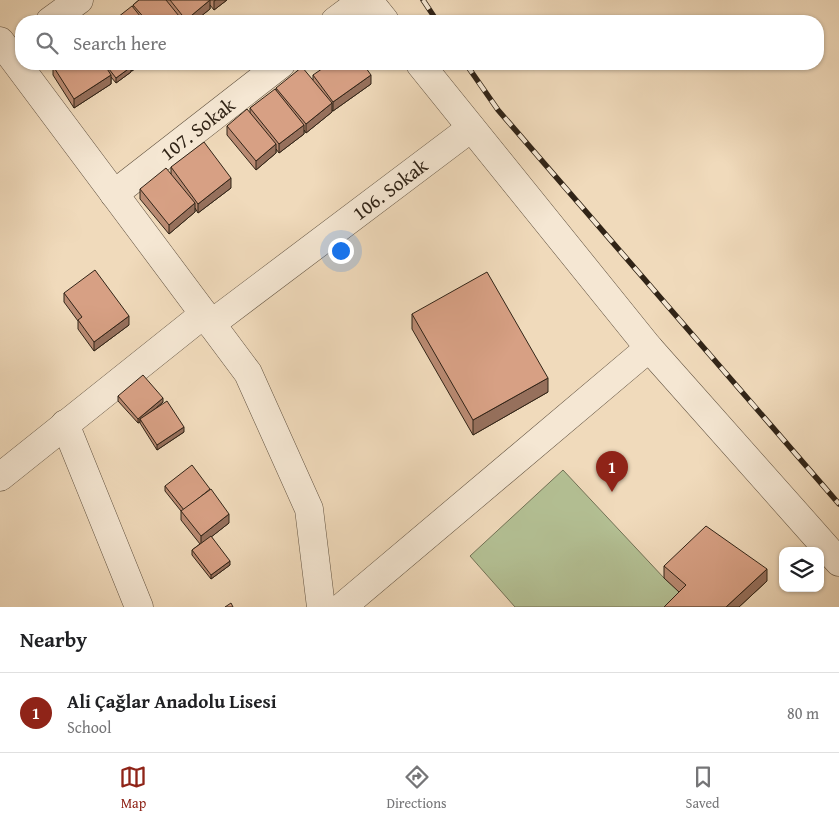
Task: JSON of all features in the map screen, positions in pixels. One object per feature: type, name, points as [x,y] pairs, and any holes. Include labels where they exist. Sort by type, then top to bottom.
[{"type":"street","points":[[59,15],[80,0]]},
{"type":"street","points":[[343,15],[362,0]]},
{"type":"street","points":[[368,0],[380,15]]},
{"type":"street","points":[[27,70],[114,194],[248,373],[309,509],[321,607]]},
{"type":"street","name":"107. Sokak","points":[[114,194],[273,70]]},
{"type":"street","points":[[425,70],[649,348],[839,562]]},
{"type":"street","name":"106. Sokak","points":[[0,476],[64,424],[471,128]]},
{"type":"street","points":[[342,607],[649,348]]},
{"type":"street","points":[[64,424],[139,607]]},
{"type":"green space","points":[[563,470],[664,578],[686,597],[671,607],[515,607],[470,556]]},
{"type":"building","points":[[139,0],[166,0],[178,15],[142,15],[133,5]]},
{"type":"building","points":[[170,0],[210,0],[192,15],[182,15]]},
{"type":"building","points":[[132,6],[139,15],[121,15]]},
{"type":"building","points":[[56,70],[108,70],[111,75],[74,99]]},
{"type":"building","points":[[110,70],[127,70],[116,78]]},
{"type":"building","points":[[298,70],[304,70],[332,103],[306,124],[276,88]]},
{"type":"building","points":[[320,70],[367,70],[371,75],[333,102],[313,75]]},
{"type":"building","points":[[275,89],[304,125],[279,144],[250,108]]},
{"type":"building","points":[[247,109],[276,144],[256,161],[227,126]]},
{"type":"building","points":[[204,142],[231,178],[198,204],[171,167]]},
{"type":"building","points":[[166,168],[195,203],[169,225],[140,189]]},
{"type":"building","points":[[95,270],[129,316],[94,342],[78,320],[82,317],[64,293]]},
{"type":"building","points":[[487,272],[548,378],[473,420],[412,314]]},
{"type":"building","points":[[143,375],[163,398],[138,419],[118,396]]},
{"type":"building","points":[[167,401],[184,427],[157,445],[140,419]]},
{"type":"building","points":[[192,465],[210,489],[184,510],[165,486]]},
{"type":"building","points":[[211,489],[229,514],[201,536],[181,511]]},
{"type":"building","points":[[706,526],[767,569],[726,607],[664,607],[686,585],[664,566]]},
{"type":"building","points":[[211,536],[230,561],[211,575],[192,550]]},
{"type":"building","points":[[231,603],[233,607],[225,607]]},
{"type":"railway","points":[[423,0],[433,15]]},
{"type":"railway","points":[[470,70],[498,110],[839,504]]},
{"type":"place","name":"Ali Çağlar Anadolu Lisesi","points":[[612,492]]}]
